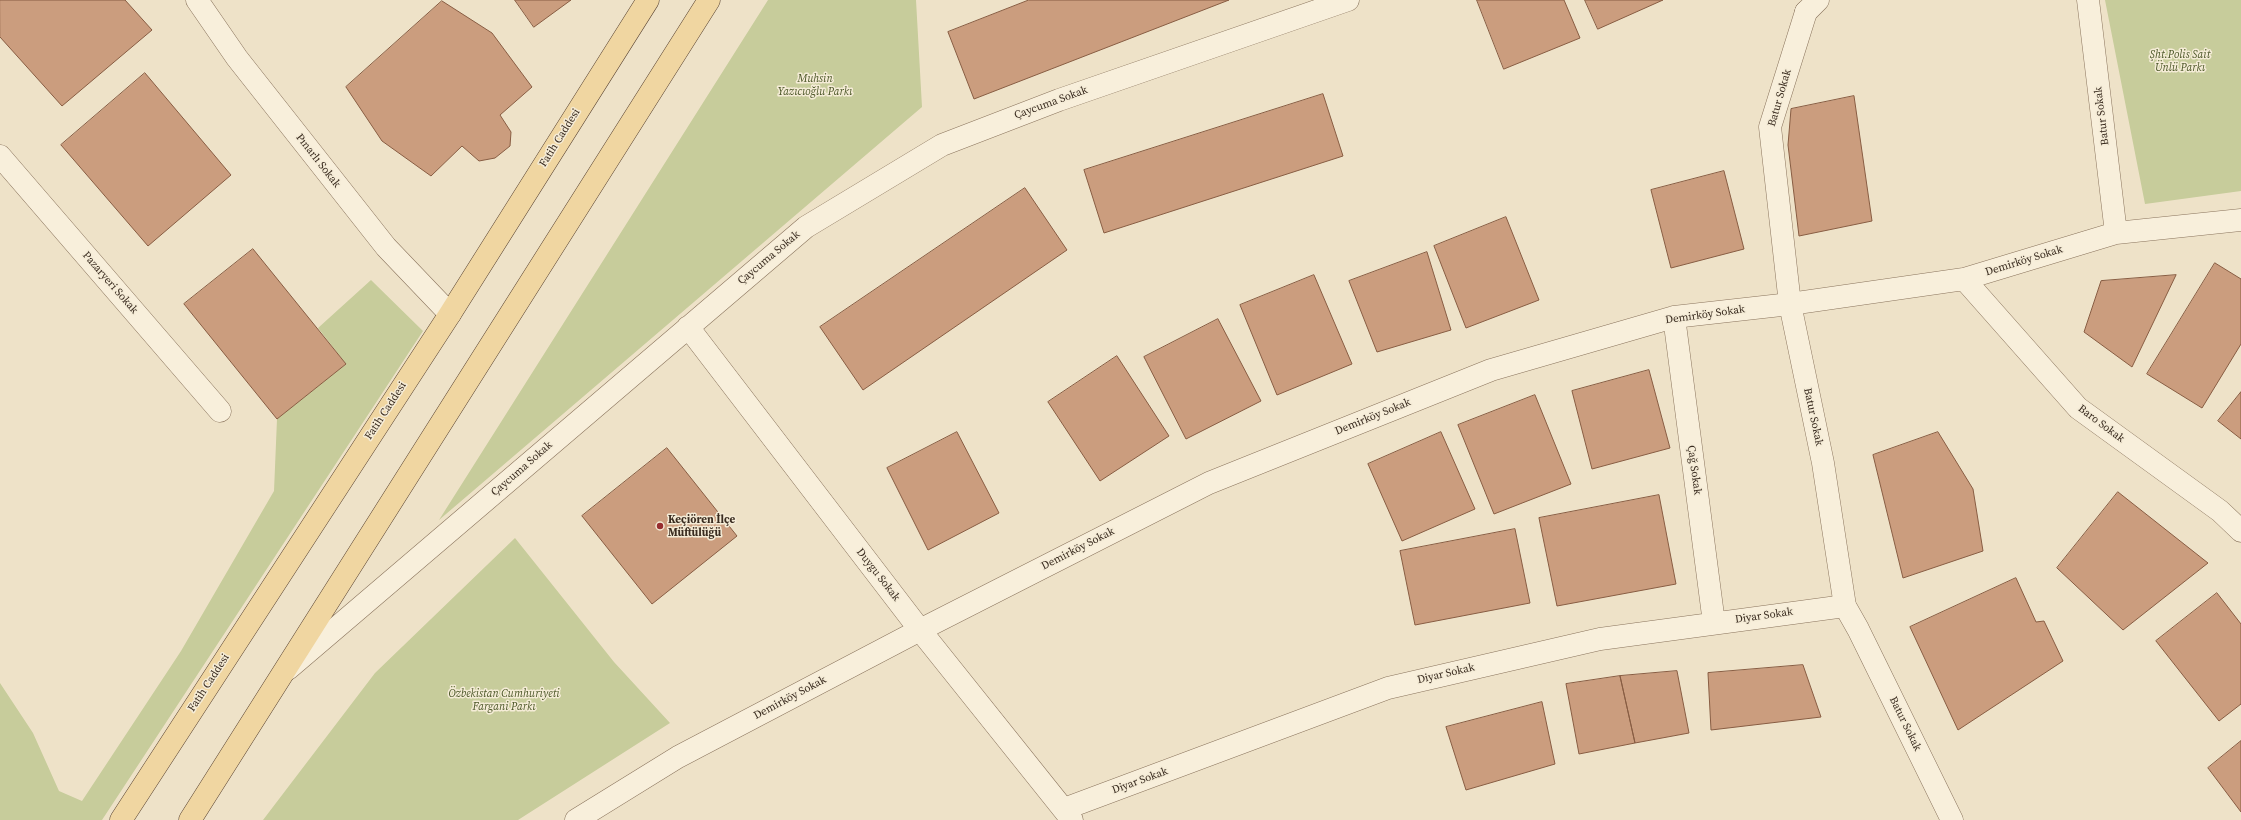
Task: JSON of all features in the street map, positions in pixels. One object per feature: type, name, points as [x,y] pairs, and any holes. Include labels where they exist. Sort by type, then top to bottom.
[{"type":"main road","name":"Fatih Caddesi","points":[[121,820],[450,314],[648,0]]},
{"type":"main road","points":[[190,820],[709,0]]},
{"type":"street","name":"Pınarlı Sokak","points":[[197,0],[237,58],[386,247],[450,314]]},
{"type":"street","name":"Çaycuma Sokak","points":[[283,673],[806,227],[942,144],[1059,100],[1348,0]]},
{"type":"street","name":"Batur Sokak","points":[[2088,0],[2116,232]]},
{"type":"street","name":"Batur Sokak","points":[[1811,4],[1770,127],[1790,304],[1823,463],[1845,606],[1862,636],[1952,820]]},
{"type":"street","name":"Pazaryeri Sokak","points":[[0,156],[220,411]]},
{"type":"street","name":"Demirköy Sokak","points":[[576,820],[678,757],[920,630],[1209,483],[1491,370],[1674,317],[1790,304],[1964,279],[2116,232],[2241,220]]},
{"type":"street","name":"Baro Sokak","points":[[1964,279],[2078,408],[2220,511],[2241,531]]},
{"type":"street","name":"Çağ Sokak","points":[[1674,317],[1714,623]]},
{"type":"street","name":"Duygu Sokak","points":[[688,327],[920,630],[1068,815]]},
{"type":"street","name":"Diyar Sokak","points":[[1068,815],[1388,688],[1600,639],[1845,606]]},
{"type":"green space","name":"Muhsin Yazıcıoğlu Parkı","points":[[768,0],[916,0],[922,107],[439,520]]},
{"type":"green space","name":"Şht.Polis Sait Ünlü Parkı","points":[[2105,0],[2241,0],[2241,191],[2145,204]]},
{"type":"green space","points":[[371,280],[423,331],[102,820],[0,820],[0,683],[33,733],[59,791],[82,801],[181,651],[274,491],[277,419],[346,364],[318,328]]},
{"type":"green space","name":"Özbekistan Cumhuriyeti Fargani Parkı","points":[[515,538],[614,662],[670,723],[518,820],[263,820],[375,673]]},
{"type":"building","points":[[0,0],[125,0],[152,30],[62,106],[0,37]]},
{"type":"building","points":[[515,0],[571,0],[534,27]]},
{"type":"building","points":[[1029,0],[1229,0],[974,99],[948,32]]},
{"type":"building","points":[[1477,0],[1564,0],[1580,38],[1504,69]]},
{"type":"building","points":[[1585,0],[1663,0],[1598,29]]},
{"type":"building","points":[[442,1],[492,33],[532,87],[500,115],[511,132],[510,146],[495,158],[479,161],[462,146],[431,176],[382,141],[346,87]]},
{"type":"building","points":[[145,73],[231,175],[148,246],[61,145]]},
{"type":"building","points":[[1323,94],[1343,156],[1104,233],[1084,170]]},
{"type":"building","points":[[1854,96],[1872,221],[1799,236],[1788,145],[1791,109]]},
{"type":"building","points":[[1724,171],[1744,249],[1671,268],[1651,190]]},
{"type":"building","points":[[1025,188],[1067,250],[863,390],[820,327]]},
{"type":"building","points":[[1506,217],[1539,300],[1466,328],[1434,246]]},
{"type":"building","points":[[253,249],[346,364],[277,419],[184,304]]},
{"type":"building","points":[[1427,252],[1451,330],[1377,352],[1349,281]]},
{"type":"building","points":[[2215,263],[2241,279],[2241,344],[2202,408],[2147,374]]},
{"type":"building","points":[[1314,275],[1352,364],[1277,395],[1240,305]]},
{"type":"building","points":[[2176,275],[2132,367],[2084,332],[2101,281]]},
{"type":"building","points":[[1218,319],[1261,401],[1186,439],[1144,357]]},
{"type":"building","points":[[1117,356],[1169,436],[1100,481],[1048,402]]},
{"type":"building","points":[[1649,370],[1670,448],[1592,469],[1572,391]]},
{"type":"building","points":[[2241,392],[2241,439],[2218,421]]},
{"type":"building","points":[[1535,395],[1571,484],[1494,514],[1458,425]]},
{"type":"building","points":[[957,432],[999,513],[928,550],[887,468]]},
{"type":"building","points":[[1441,432],[1475,509],[1402,541],[1368,464]]},
{"type":"building","points":[[1938,432],[1973,489],[1983,551],[1903,578],[1873,455]]},
{"type":"building","name":"Keçiören İlçe Müftülüğü","points":[[667,448],[737,536],[652,604],[582,516]]},
{"type":"building","points":[[2118,492],[2208,563],[2123,630],[2057,568]]},
{"type":"building","points":[[1659,495],[1676,584],[1557,606],[1539,518]]},
{"type":"building","points":[[1515,529],[1530,603],[1415,625],[1400,551]]},
{"type":"building","points":[[2016,578],[2036,622],[2044,621],[2063,661],[1958,730],[1910,627]]},
{"type":"building","points":[[2217,593],[2241,624],[2241,704],[2219,721],[2156,641]]},
{"type":"building","points":[[1803,665],[1821,717],[1711,730],[1708,673]]},
{"type":"building","points":[[1677,671],[1689,733],[1635,743],[1620,676]]},
{"type":"building","points":[[1620,676],[1635,743],[1579,754],[1566,684]]},
{"type":"building","points":[[1542,702],[1555,764],[1466,790],[1446,727]]},
{"type":"building","points":[[2241,741],[2241,812],[2208,768]]},
{"type":"place","name":"Keçiören İlçe Müftülüğü","points":[[660,526]]}]
